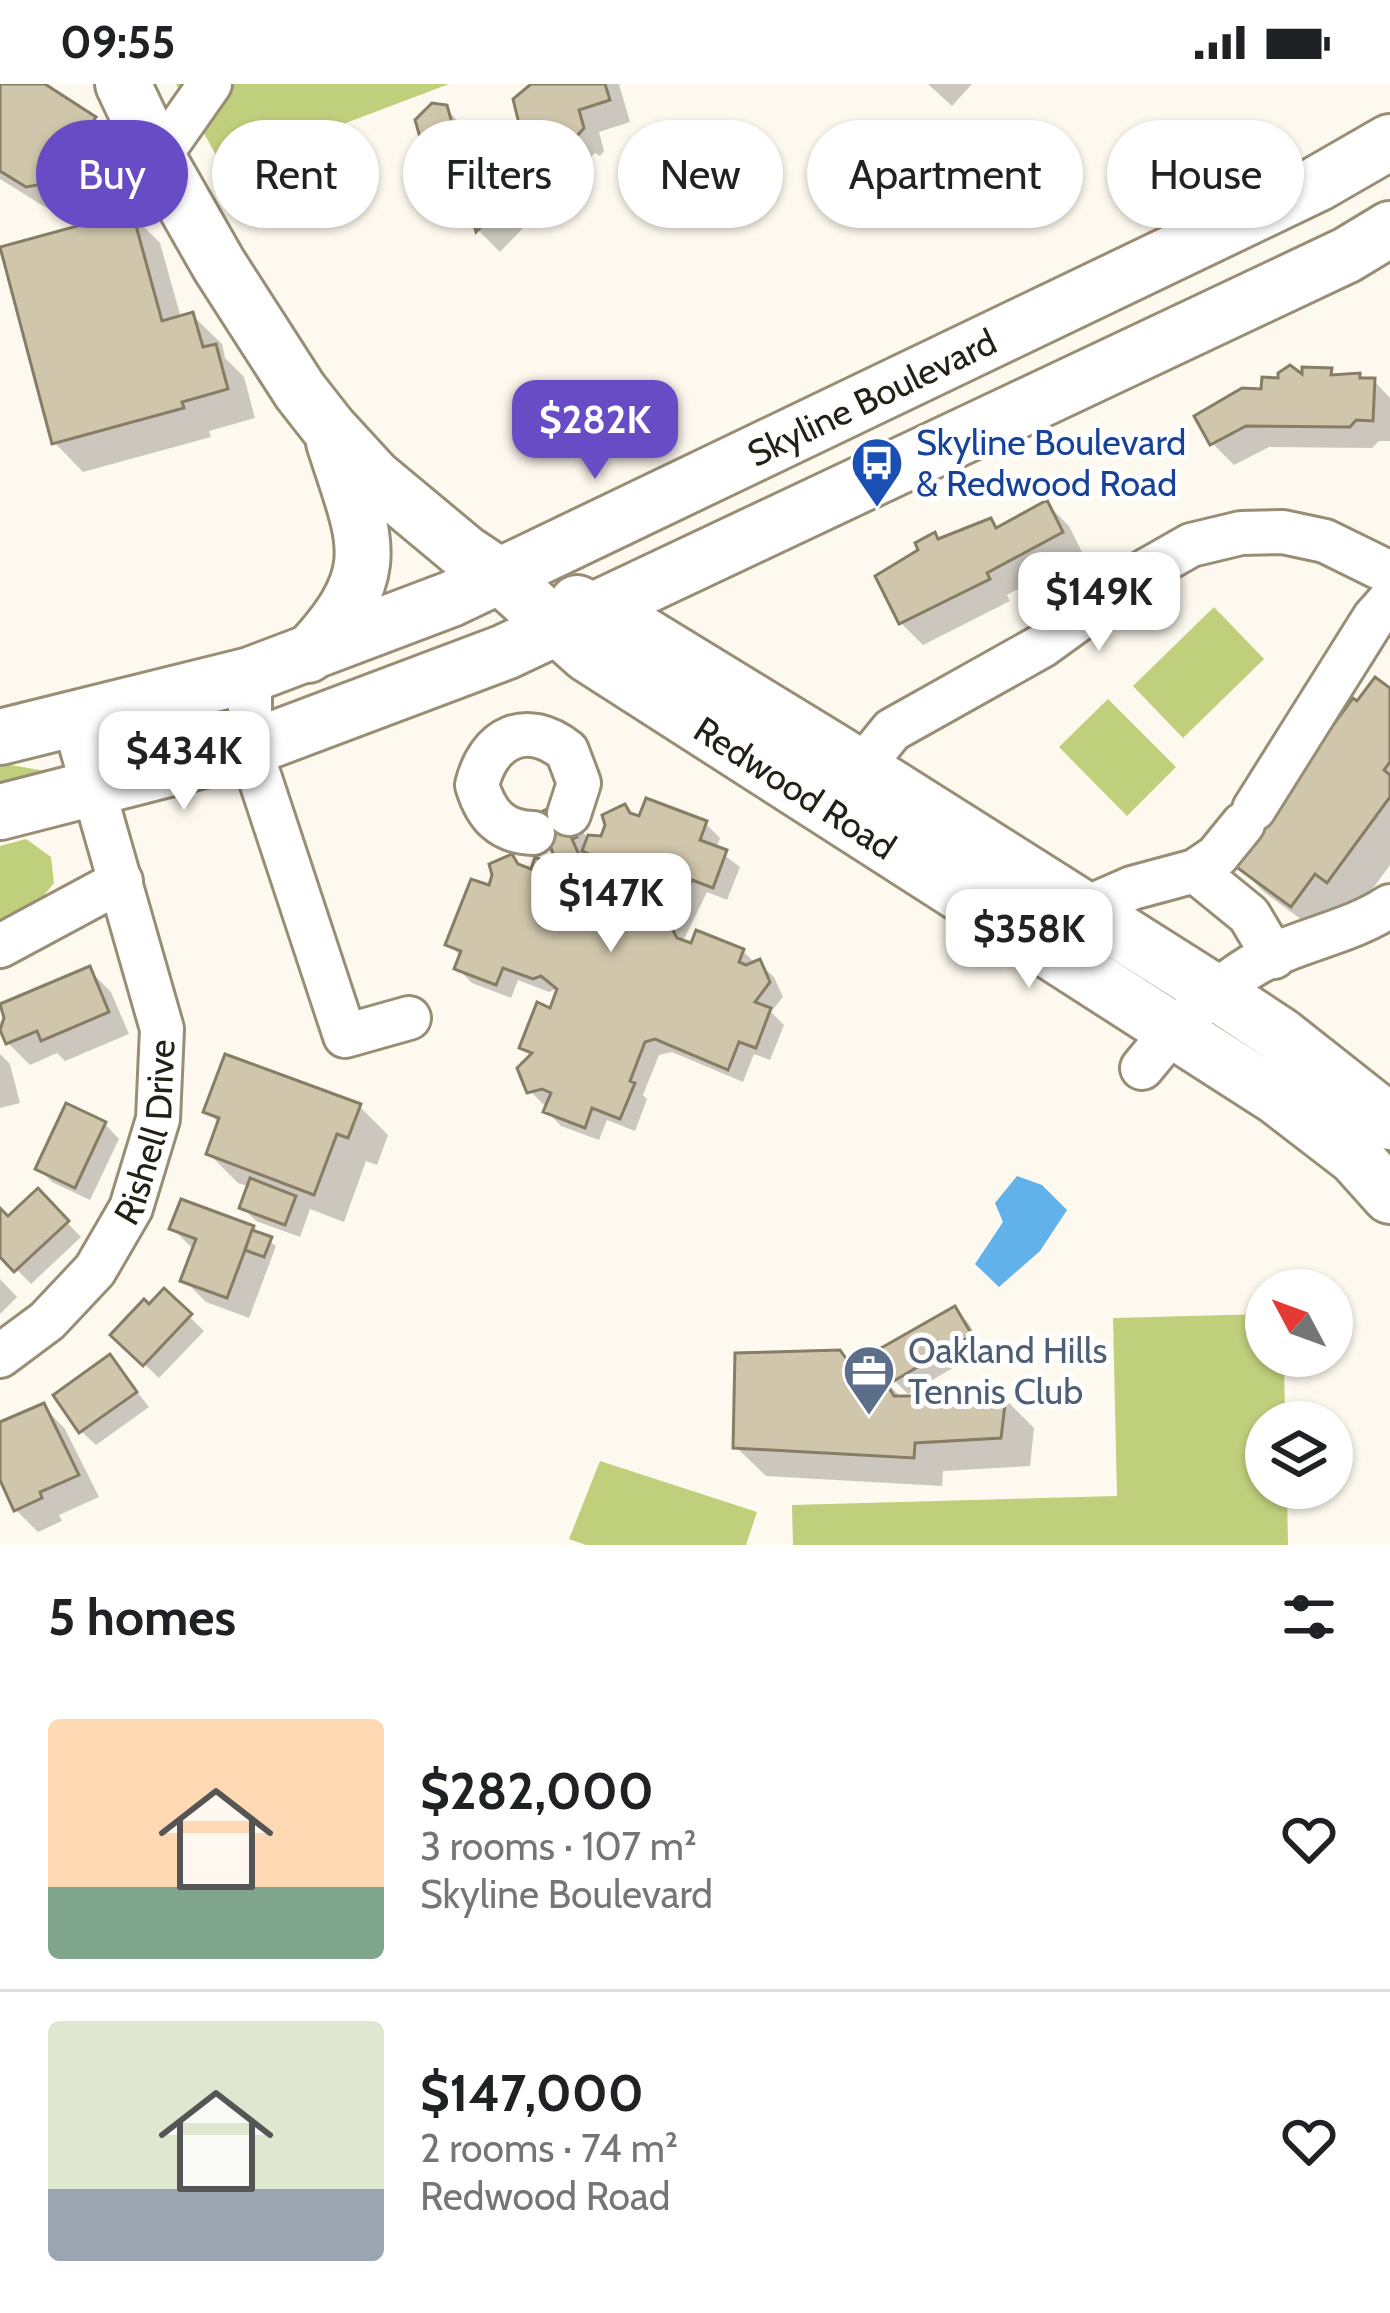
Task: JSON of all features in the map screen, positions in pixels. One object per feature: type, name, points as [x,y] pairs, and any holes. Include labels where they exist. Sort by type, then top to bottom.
[{"type":"main road","name":"Redwood Road","points":[[123,84],[140,120]]},
{"type":"main road","name":"Skyline Boulevard","points":[[0,737],[250,676],[501,577],[1317,184],[1390,142]]},
{"type":"main road","name":"Redwood Road","points":[[188,211],[300,391],[329,428],[374,477],[464,552],[578,620],[723,684],[1157,1048],[1276,1097],[1355,1157],[1390,1196]]},
{"type":"main road","name":"Skyline Boulevard","points":[[0,812],[250,748],[578,620],[1347,255],[1390,230]]},
{"type":"main road","points":[[307,655],[340,621],[364,562],[362,530],[329,428]]},
{"type":"main road","points":[[713,554],[693,579],[683,612],[697,645],[723,684]]},
{"type":"main road","name":"Redwood Road","points":[[578,620],[587,654],[1084,909],[1280,1034],[1390,1122]]},
{"type":"street","points":[[185,120],[210,84]]},
{"type":"street","points":[[844,788],[892,730],[1023,657],[1147,570],[1191,545],[1241,533],[1283,532],[1324,541],[1390,573]]},
{"type":"street","points":[[1084,909],[1195,871],[1217,856],[1249,816],[1362,636],[1390,600]]},
{"type":"street","points":[[250,676],[250,748],[345,1036],[409,1018]]},
{"type":"street","name":"Rishell Drive","points":[[0,1356],[47,1321],[95,1270],[131,1208],[158,1118],[162,1029],[74,721]]},
{"type":"street","points":[[1195,871],[1249,914],[1274,957]]},
{"type":"street","points":[[0,946],[121,880]]},
{"type":"street","points":[[1157,1048],[1254,965],[1370,919],[1390,906]]},
{"type":"green space","points":[[176,84],[449,84],[354,120],[212,120],[212,148]]},
{"type":"green space","points":[[1214,607],[1264,659],[1183,738],[1133,686]]},
{"type":"green space","points":[[1108,699],[1176,767],[1127,816],[1059,747]]},
{"type":"green space","points":[[0,763],[62,774],[0,791]]},
{"type":"green space","points":[[26,839],[51,857],[54,883],[32,910],[0,923],[0,846]]},
{"type":"green space","points":[[1245,1315],[1245,1377],[1284,1377],[1285,1401],[1245,1401],[1245,1509],[1287,1509],[1288,1545],[793,1545],[792,1505],[1117,1496],[1113,1318]]},
{"type":"green space","points":[[600,1461],[757,1512],[746,1545],[586,1545],[569,1539]]},
{"type":"water","points":[[1017,1176],[1042,1185],[1067,1210],[1040,1251],[999,1287],[975,1264],[1003,1222],[995,1203]]},
{"type":"building","points":[[0,84],[45,84],[96,117],[36,120],[36,185],[26,187],[0,171]]},
{"type":"building","points":[[531,84],[605,84],[610,100],[579,110],[582,120],[518,120],[513,99]]},
{"type":"building","points":[[432,103],[447,105],[451,120],[415,120]]},
{"type":"building","points":[[70,228],[137,228],[162,321],[193,312],[203,347],[216,344],[228,389],[182,402],[184,408],[52,444],[0,247]]},
{"type":"building","points":[[1290,365],[1302,374],[1302,367],[1332,368],[1331,375],[1360,373],[1360,378],[1375,378],[1373,421],[1356,420],[1350,427],[1246,426],[1210,445],[1194,416],[1242,388],[1261,389],[1262,377],[1278,378]]},
{"type":"building","points":[[1047,500],[1063,532],[987,573],[990,579],[899,624],[875,576],[918,550],[915,543],[935,532],[938,539],[991,518],[996,528]]},
{"type":"building","points":[[1375,677],[1390,688],[1390,762],[1384,770],[1390,775],[1390,797],[1327,883],[1315,874],[1291,907],[1231,863],[1353,698],[1357,701]]},
{"type":"building","points":[[646,798],[707,821],[700,840],[727,850],[713,888],[692,880],[670,925],[677,938],[691,943],[696,930],[744,949],[739,962],[746,965],[760,959],[770,982],[755,1002],[771,1008],[756,1048],[739,1042],[728,1070],[655,1039],[645,1042],[620,1119],[592,1108],[585,1128],[543,1112],[551,1093],[542,1089],[527,1093],[517,1068],[532,1053],[519,1048],[537,1002],[550,1008],[557,989],[541,976],[533,979],[503,968],[496,985],[454,969],[461,951],[445,945],[471,879],[489,885],[489,864],[512,854],[518,864],[531,869],[535,857],[552,864],[549,870],[560,874],[551,848],[545,851],[534,837],[530,817],[562,802],[573,820],[577,837],[572,839],[584,866],[589,854],[582,851],[588,835],[601,836],[602,815],[625,804],[639,816]]},
{"type":"building","points":[[90,966],[109,1012],[41,1041],[37,1031],[6,1044],[0,1030],[4,1018],[0,1004]]},
{"type":"building","points":[[225,1054],[361,1104],[348,1138],[337,1134],[314,1195],[206,1154],[219,1118],[203,1112]]},
{"type":"building","points":[[66,1103],[106,1122],[75,1188],[35,1169]]},
{"type":"building","points":[[250,1178],[296,1196],[285,1225],[239,1208]]},
{"type":"building","points":[[38,1188],[69,1221],[14,1272],[0,1257],[0,1208],[8,1216]]},
{"type":"building","points":[[181,1199],[254,1226],[227,1298],[180,1281],[196,1239],[169,1229]]},
{"type":"building","points":[[252,1230],[272,1237],[264,1257],[245,1250]]},
{"type":"building","points":[[164,1288],[192,1314],[143,1366],[110,1335],[144,1299],[149,1304]]},
{"type":"building","points":[[955,1306],[972,1335],[892,1382],[874,1352]]},
{"type":"building","name":"Oakland Hills Tennis Club","points":[[840,1350],[855,1371],[877,1369],[894,1396],[1006,1396],[1001,1438],[915,1443],[914,1458],[733,1448],[735,1353]]},
{"type":"building","points":[[110,1354],[137,1392],[79,1433],[53,1395]]},
{"type":"building","points":[[44,1403],[79,1475],[40,1492],[42,1498],[14,1511],[0,1480],[0,1422]]},
{"type":"place","name":"Skyline Boulevard & Redwood Road","points":[[877,509]]},
{"type":"place","name":"Oakland Hills Tennis Club","points":[[869,1417]]}]
